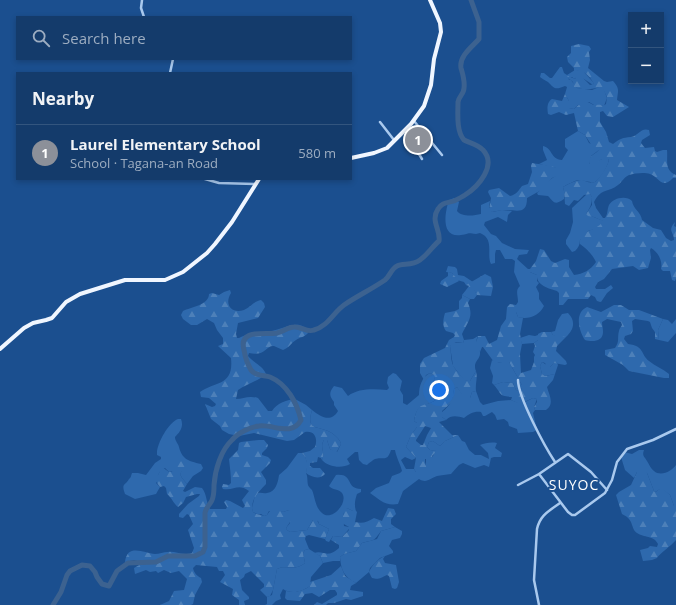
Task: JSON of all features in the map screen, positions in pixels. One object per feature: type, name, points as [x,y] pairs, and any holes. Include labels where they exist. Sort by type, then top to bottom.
[{"type":"main road","points":[[352,158],[379,152],[387,148],[414,121],[428,97],[432,81],[434,59],[441,32],[440,23],[430,0]]},
{"type":"main road","points":[[0,349],[24,328],[33,323],[52,318],[66,302],[80,294],[125,280],[165,280],[183,272],[207,253],[215,244],[232,222],[258,180]]},
{"type":"street","points":[[142,0],[144,16]]},
{"type":"street","points":[[170,72],[173,60]]},
{"type":"street","points":[[414,121],[442,155]]},
{"type":"street","points":[[380,122],[394,141]]},
{"type":"street","points":[[405,131],[422,158]]},
{"type":"street","points":[[209,180],[218,183],[255,184]]},
{"type":"street","points":[[518,380],[519,389],[526,406],[542,440],[555,462]]},
{"type":"street","points":[[539,474],[560,503],[571,515],[576,515],[608,490],[617,462],[627,449],[653,440],[676,429]]},
{"type":"street","points":[[518,485],[539,474],[567,454],[570,454],[591,472],[608,490]]},
{"type":"street","points":[[539,605],[534,580],[537,529],[539,521],[542,517],[560,503]]},
{"type":"green space","points":[[579,44],[589,46],[591,49],[589,52],[590,60],[588,68],[604,81],[613,81],[618,90],[617,100],[629,107],[613,117],[607,116],[603,111],[600,112],[600,122],[606,132],[609,142],[613,144],[646,129],[649,130],[650,135],[642,140],[641,143],[645,148],[654,147],[655,151],[657,152],[667,150],[668,168],[676,175],[676,178],[663,183],[648,173],[629,175],[619,184],[602,192],[597,197],[594,202],[596,208],[603,218],[605,218],[609,205],[613,201],[620,198],[629,199],[632,201],[642,220],[653,228],[661,230],[666,238],[671,241],[674,240],[674,237],[671,227],[675,222],[676,278],[675,281],[672,280],[670,271],[663,271],[661,269],[659,257],[651,248],[651,258],[648,268],[639,270],[633,266],[612,269],[604,279],[598,282],[595,287],[596,289],[605,289],[611,285],[613,288],[607,293],[601,302],[597,301],[595,297],[591,295],[588,299],[568,299],[563,305],[559,305],[559,293],[541,284],[537,278],[537,275],[530,272],[530,269],[536,261],[540,249],[544,250],[551,261],[555,263],[565,259],[569,260],[569,267],[574,275],[581,274],[594,265],[596,262],[595,259],[580,244],[580,239],[582,235],[600,225],[603,221],[586,214],[592,205],[592,197],[590,194],[584,195],[578,201],[574,200],[569,206],[565,204],[563,187],[580,180],[595,182],[604,171],[609,159],[602,159],[590,166],[590,157],[600,148],[592,146],[585,135],[578,131],[574,113],[566,115],[559,112],[551,115],[548,114],[548,105],[550,100],[562,101],[565,94],[569,101],[569,108],[574,109],[582,102],[603,106],[606,104],[607,97],[602,87],[586,89],[574,87],[573,82],[567,77],[568,76],[575,79],[579,74],[590,85],[594,84],[583,72],[574,71],[574,68],[568,62],[567,57],[571,53],[571,46]]},
{"type":"green space","points":[[560,67],[562,67],[564,73],[567,75],[575,70],[583,71],[594,84],[593,85],[584,79],[577,77],[574,79],[572,77],[568,79],[571,80],[577,88],[592,90],[603,87],[607,98],[604,106],[594,105],[589,102],[578,105],[574,109],[569,108],[569,101],[565,94],[567,87],[555,88],[540,77],[541,73],[544,73],[552,78]]},
{"type":"green space","points":[[578,131],[585,135],[589,143],[601,148],[591,156],[589,164],[609,158],[608,164],[600,178],[595,182],[578,180],[570,183],[563,187],[564,199],[556,203],[548,196],[538,195],[537,193],[552,178],[559,174],[556,168],[539,164],[547,160],[543,146],[548,149],[555,158],[562,160],[568,150],[565,147],[565,139]]},
{"type":"green space","points":[[532,163],[553,167],[564,173],[552,178],[543,189],[527,198],[527,203],[523,209],[517,211],[502,210],[492,212],[489,210],[491,198],[488,192],[489,190],[499,188],[510,196],[514,195],[522,186],[528,184],[532,172]]},
{"type":"green space","points":[[587,194],[590,194],[592,199],[586,214],[604,221],[598,228],[588,231],[580,240],[577,249],[572,252],[566,244],[566,240],[573,222],[572,208]]},
{"type":"green space","points":[[454,198],[459,202],[457,211],[465,215],[471,216],[481,214],[481,205],[490,201],[489,207],[492,212],[502,210],[512,211],[508,215],[507,222],[498,217],[485,222],[484,225],[491,234],[496,236],[502,243],[515,249],[529,250],[527,254],[519,255],[517,259],[528,269],[530,269],[530,272],[537,275],[537,281],[539,283],[536,287],[539,293],[539,299],[544,306],[536,315],[522,318],[518,317],[516,312],[516,305],[518,302],[517,291],[520,286],[514,272],[515,261],[512,259],[505,259],[500,250],[496,250],[495,263],[491,264],[489,243],[485,236],[480,233],[454,235],[447,228],[446,211],[449,200]]},
{"type":"green space","points":[[448,266],[455,267],[458,275],[464,276],[473,282],[466,285],[464,282],[457,280],[452,273],[446,272]]},
{"type":"green space","points":[[448,272],[452,273],[459,281],[447,287],[440,284],[441,281],[448,276]]},
{"type":"green space","points":[[485,274],[491,277],[493,287],[491,296],[477,295],[474,290],[466,290],[469,286],[466,285]]},
{"type":"green space","points":[[474,289],[477,295],[474,299],[470,299],[462,295],[466,290]]},
{"type":"green space","points":[[230,290],[231,293],[228,301],[230,307],[236,311],[244,310],[261,300],[265,307],[258,318],[238,323],[236,334],[237,338],[272,331],[292,325],[305,328],[308,333],[283,350],[271,346],[259,353],[249,353],[248,356],[263,369],[266,374],[260,379],[238,390],[236,399],[249,397],[258,398],[268,411],[272,411],[282,402],[295,399],[312,410],[310,416],[311,424],[332,433],[338,438],[341,444],[336,453],[330,449],[327,440],[324,440],[322,445],[322,460],[318,457],[317,462],[310,463],[310,466],[313,468],[320,468],[325,474],[321,477],[310,476],[306,473],[306,460],[302,453],[310,451],[316,444],[316,438],[311,432],[305,432],[294,440],[287,441],[254,433],[239,436],[229,434],[222,430],[220,426],[211,419],[205,404],[212,407],[216,404],[209,398],[201,397],[200,392],[227,378],[230,374],[231,358],[218,346],[223,344],[223,338],[214,323],[207,319],[197,325],[191,325],[183,319],[181,315],[183,311],[206,301],[209,294],[212,293],[219,295]]},
{"type":"green space","points":[[462,295],[470,299],[468,303],[470,308],[470,316],[462,334],[464,340],[463,343],[456,342],[450,346],[451,359],[454,367],[465,380],[470,381],[476,371],[476,391],[472,392],[470,398],[468,399],[464,398],[457,387],[454,389],[452,402],[442,411],[442,417],[446,420],[439,422],[452,435],[458,435],[445,441],[440,446],[433,441],[429,442],[427,447],[430,450],[437,451],[432,456],[433,459],[425,459],[427,469],[422,473],[416,472],[414,469],[416,458],[406,447],[411,435],[417,427],[417,423],[414,421],[417,410],[437,399],[430,387],[435,378],[434,375],[430,373],[426,375],[424,380],[420,373],[420,364],[424,358],[445,348],[449,340],[454,337],[455,335],[446,331],[443,325],[445,313],[459,309],[459,301],[462,298]],"holes":[[[425,426],[431,428],[423,445],[416,441]]]},
{"type":"green space","points":[[510,304],[516,305],[518,317],[523,318],[520,334],[522,344],[520,354],[521,373],[531,370],[535,355],[533,352],[535,346],[534,343],[538,340],[538,334],[542,332],[551,332],[553,335],[566,337],[557,346],[556,351],[567,364],[554,363],[550,367],[547,367],[545,363],[542,362],[540,366],[542,374],[545,376],[555,374],[553,380],[547,387],[551,402],[549,408],[546,410],[535,410],[534,407],[537,399],[533,398],[520,404],[511,400],[512,397],[501,394],[494,385],[503,382],[513,383],[516,390],[520,391],[522,385],[509,362],[494,362],[483,347],[480,352],[476,343],[478,336],[485,336],[489,344],[497,340],[501,326],[506,319],[507,307]]},
{"type":"green space","points":[[614,305],[621,305],[629,310],[639,310],[663,319],[658,330],[659,340],[655,339],[655,332],[650,322],[635,319],[632,321],[633,331],[631,334],[625,336],[624,339],[628,344],[640,348],[649,361],[669,374],[669,378],[629,371],[623,365],[605,355],[605,350],[615,348],[617,346],[619,330],[622,325],[621,322],[607,319],[602,322],[603,335],[601,338],[594,341],[585,340],[581,332],[579,322],[580,313],[587,307],[601,312]]},
{"type":"green space","points":[[568,313],[573,322],[571,331],[566,337],[557,337],[553,335],[551,332],[555,331],[558,320],[562,314]]},
{"type":"green space","points":[[663,319],[668,320],[672,324],[676,319],[676,333],[668,342],[659,340],[658,330]]},
{"type":"green space","points":[[529,335],[538,335],[538,340],[534,343],[522,344],[520,338]]},
{"type":"green space","points":[[478,336],[477,342],[480,355],[475,365],[476,371],[470,381],[464,380],[453,366],[450,346],[454,343],[463,343],[464,340],[473,339]]},
{"type":"green space","points":[[492,360],[498,362],[509,362],[522,385],[520,391],[516,390],[513,383],[503,382],[494,385],[492,383],[493,376],[490,368]]},
{"type":"green space","points":[[542,362],[550,367],[554,363],[557,363],[558,365],[555,374],[545,376],[542,374],[540,366]]},
{"type":"green space","points":[[393,373],[396,374],[402,381],[400,390],[403,395],[403,403],[407,405],[419,395],[420,385],[425,377],[430,373],[434,375],[435,378],[430,387],[437,396],[437,399],[419,408],[415,415],[414,421],[417,423],[417,427],[411,435],[406,447],[416,458],[412,460],[405,457],[401,460],[406,469],[414,469],[416,472],[426,466],[426,459],[431,459],[436,451],[430,450],[427,447],[429,442],[433,441],[440,446],[445,441],[458,435],[462,441],[465,442],[469,450],[475,455],[481,455],[489,459],[488,453],[480,445],[497,443],[495,448],[502,453],[501,457],[491,458],[489,467],[484,465],[475,468],[463,463],[459,465],[451,474],[437,476],[426,481],[419,479],[403,491],[398,504],[383,502],[370,493],[376,488],[389,483],[392,476],[402,471],[395,450],[391,450],[386,458],[375,459],[367,465],[363,464],[359,460],[358,452],[355,452],[347,459],[350,464],[347,466],[335,466],[322,460],[322,445],[324,440],[327,440],[330,449],[337,452],[341,444],[338,438],[332,433],[311,424],[310,416],[312,410],[322,417],[332,417],[338,411],[330,396],[330,392],[334,386],[342,388],[348,396],[361,390],[387,390],[389,388],[387,383],[388,377]]},
{"type":"green space","points":[[457,387],[463,395],[470,398],[472,392],[476,391],[480,402],[483,405],[498,401],[511,400],[523,403],[533,398],[537,399],[533,413],[537,430],[533,432],[518,433],[517,429],[509,426],[508,422],[504,419],[497,420],[492,412],[483,416],[481,412],[476,412],[464,418],[454,416],[446,420],[442,417],[442,412],[450,404],[454,389]]},
{"type":"green space","points":[[178,419],[181,419],[182,427],[175,437],[175,440],[186,459],[201,464],[203,468],[201,471],[193,476],[187,484],[180,474],[182,470],[169,472],[165,468],[158,476],[156,483],[160,487],[156,494],[135,499],[125,494],[123,486],[130,478],[132,473],[146,475],[155,463],[161,459],[161,457],[157,455],[159,444],[167,428]]},
{"type":"green space","points":[[264,440],[268,445],[262,455],[271,460],[261,472],[266,480],[266,484],[254,500],[252,507],[253,512],[264,516],[267,515],[272,508],[283,512],[289,510],[292,514],[292,519],[286,528],[290,532],[307,530],[316,518],[319,524],[329,529],[325,539],[309,535],[306,536],[305,539],[309,549],[305,550],[303,553],[305,563],[294,568],[284,567],[277,569],[273,590],[270,596],[267,597],[260,590],[264,587],[264,584],[251,571],[245,574],[240,580],[242,590],[249,597],[249,599],[244,601],[245,605],[239,605],[239,600],[232,595],[233,589],[220,582],[225,575],[223,571],[219,571],[217,567],[196,565],[193,570],[201,578],[202,582],[195,595],[193,604],[160,605],[169,601],[174,591],[184,590],[187,579],[179,571],[171,573],[164,570],[158,573],[156,571],[150,572],[146,570],[135,574],[134,568],[141,564],[141,562],[134,560],[125,562],[126,556],[132,551],[137,550],[155,554],[166,552],[185,554],[192,553],[194,548],[188,530],[193,524],[189,515],[187,514],[183,518],[179,517],[179,514],[200,494],[186,497],[183,503],[178,507],[167,494],[166,488],[164,486],[160,487],[154,479],[162,467],[169,472],[172,472],[174,462],[183,461],[186,462],[186,465],[180,474],[187,484],[183,491],[185,492],[195,487],[202,488],[210,509],[226,509],[227,507],[224,502],[226,500],[243,508],[245,506],[242,500],[249,491],[239,487],[223,489],[222,487],[223,484],[229,485],[231,483],[229,459],[238,450],[239,443]]},
{"type":"green space","points":[[639,450],[644,450],[644,456],[652,469],[657,473],[666,472],[676,465],[676,506],[674,506],[670,495],[662,489],[656,492],[654,491],[647,473],[637,472],[634,478],[625,470],[621,457],[624,452],[632,454]]},
{"type":"green space","points":[[298,453],[302,453],[307,462],[306,473],[308,485],[312,490],[318,508],[322,513],[330,515],[334,513],[343,502],[344,497],[342,493],[329,486],[336,475],[345,476],[353,487],[361,489],[361,492],[357,494],[356,498],[356,511],[347,508],[343,514],[344,526],[349,527],[349,529],[342,537],[333,536],[329,542],[326,541],[325,539],[329,529],[319,524],[318,521],[313,520],[307,530],[290,532],[286,528],[290,523],[289,510],[283,512],[269,511],[267,515],[264,516],[253,512],[252,508],[255,495],[258,493],[273,491],[277,484],[279,475],[287,468]]},
{"type":"green space","points":[[641,471],[647,473],[654,491],[656,492],[662,488],[670,495],[674,506],[676,506],[676,540],[657,558],[643,561],[640,550],[650,546],[657,547],[658,544],[654,539],[640,535],[635,531],[631,521],[622,514],[616,495],[631,485],[637,472]]},
{"type":"green space","points":[[347,508],[357,512],[355,522],[360,523],[367,522],[374,518],[382,521],[388,508],[394,509],[396,514],[391,519],[391,524],[395,527],[381,531],[374,540],[362,543],[356,551],[344,554],[340,557],[340,561],[323,563],[320,556],[314,553],[320,552],[328,554],[339,548],[339,545],[331,540],[333,536],[342,537],[349,530],[349,527],[342,523],[344,509]]},
{"type":"green space","points":[[395,527],[402,531],[402,534],[400,538],[392,540],[389,546],[393,553],[380,558],[370,568],[369,572],[356,583],[346,576],[341,566],[340,557],[344,554],[356,551],[362,543],[377,539],[381,531]]},
{"type":"green space","points":[[309,549],[320,556],[323,563],[311,577],[310,586],[297,592],[290,592],[283,589],[280,595],[281,599],[272,605],[265,605],[267,604],[267,597],[272,595],[277,569],[301,566],[305,563],[303,553],[305,550]]},
{"type":"green space","points":[[385,556],[383,559],[385,563],[396,565],[399,582],[397,588],[395,589],[392,588],[389,576],[387,575],[374,579],[369,572],[376,562]]},
{"type":"green space","points":[[341,566],[345,576],[356,583],[351,586],[350,590],[363,592],[363,596],[351,600],[346,599],[334,603],[328,603],[326,605],[314,605],[317,602],[322,604],[337,595],[335,590],[330,590],[319,597],[312,593],[305,594],[300,601],[287,600],[285,598],[286,591],[296,592],[305,589],[310,586],[310,582],[331,575]]},
{"type":"waterway","points":[[53,605],[61,592],[67,575],[70,571],[82,565],[90,566],[102,584],[109,586],[117,571],[128,563],[156,562],[168,556],[195,556],[203,552],[205,547],[205,513],[214,494],[214,485],[219,461],[228,444],[237,435],[252,428],[264,426],[287,429],[293,428],[301,420],[297,407],[286,389],[276,380],[257,374],[251,370],[244,350],[243,343],[245,338],[254,334],[277,333],[292,327],[299,327],[311,331],[323,326],[344,305],[385,280],[395,267],[417,262],[425,256],[439,241],[439,233],[435,221],[438,209],[443,204],[464,196],[481,181],[487,168],[487,156],[477,145],[464,140],[461,136],[458,122],[458,102],[463,92],[464,85],[464,78],[461,68],[462,60],[479,39],[479,22],[471,0]]},
{"type":"place","name":"Laurel Elementary School","points":[[418,140]]},
{"type":"district","name":"SUYOC","points":[[574,485]]}]
